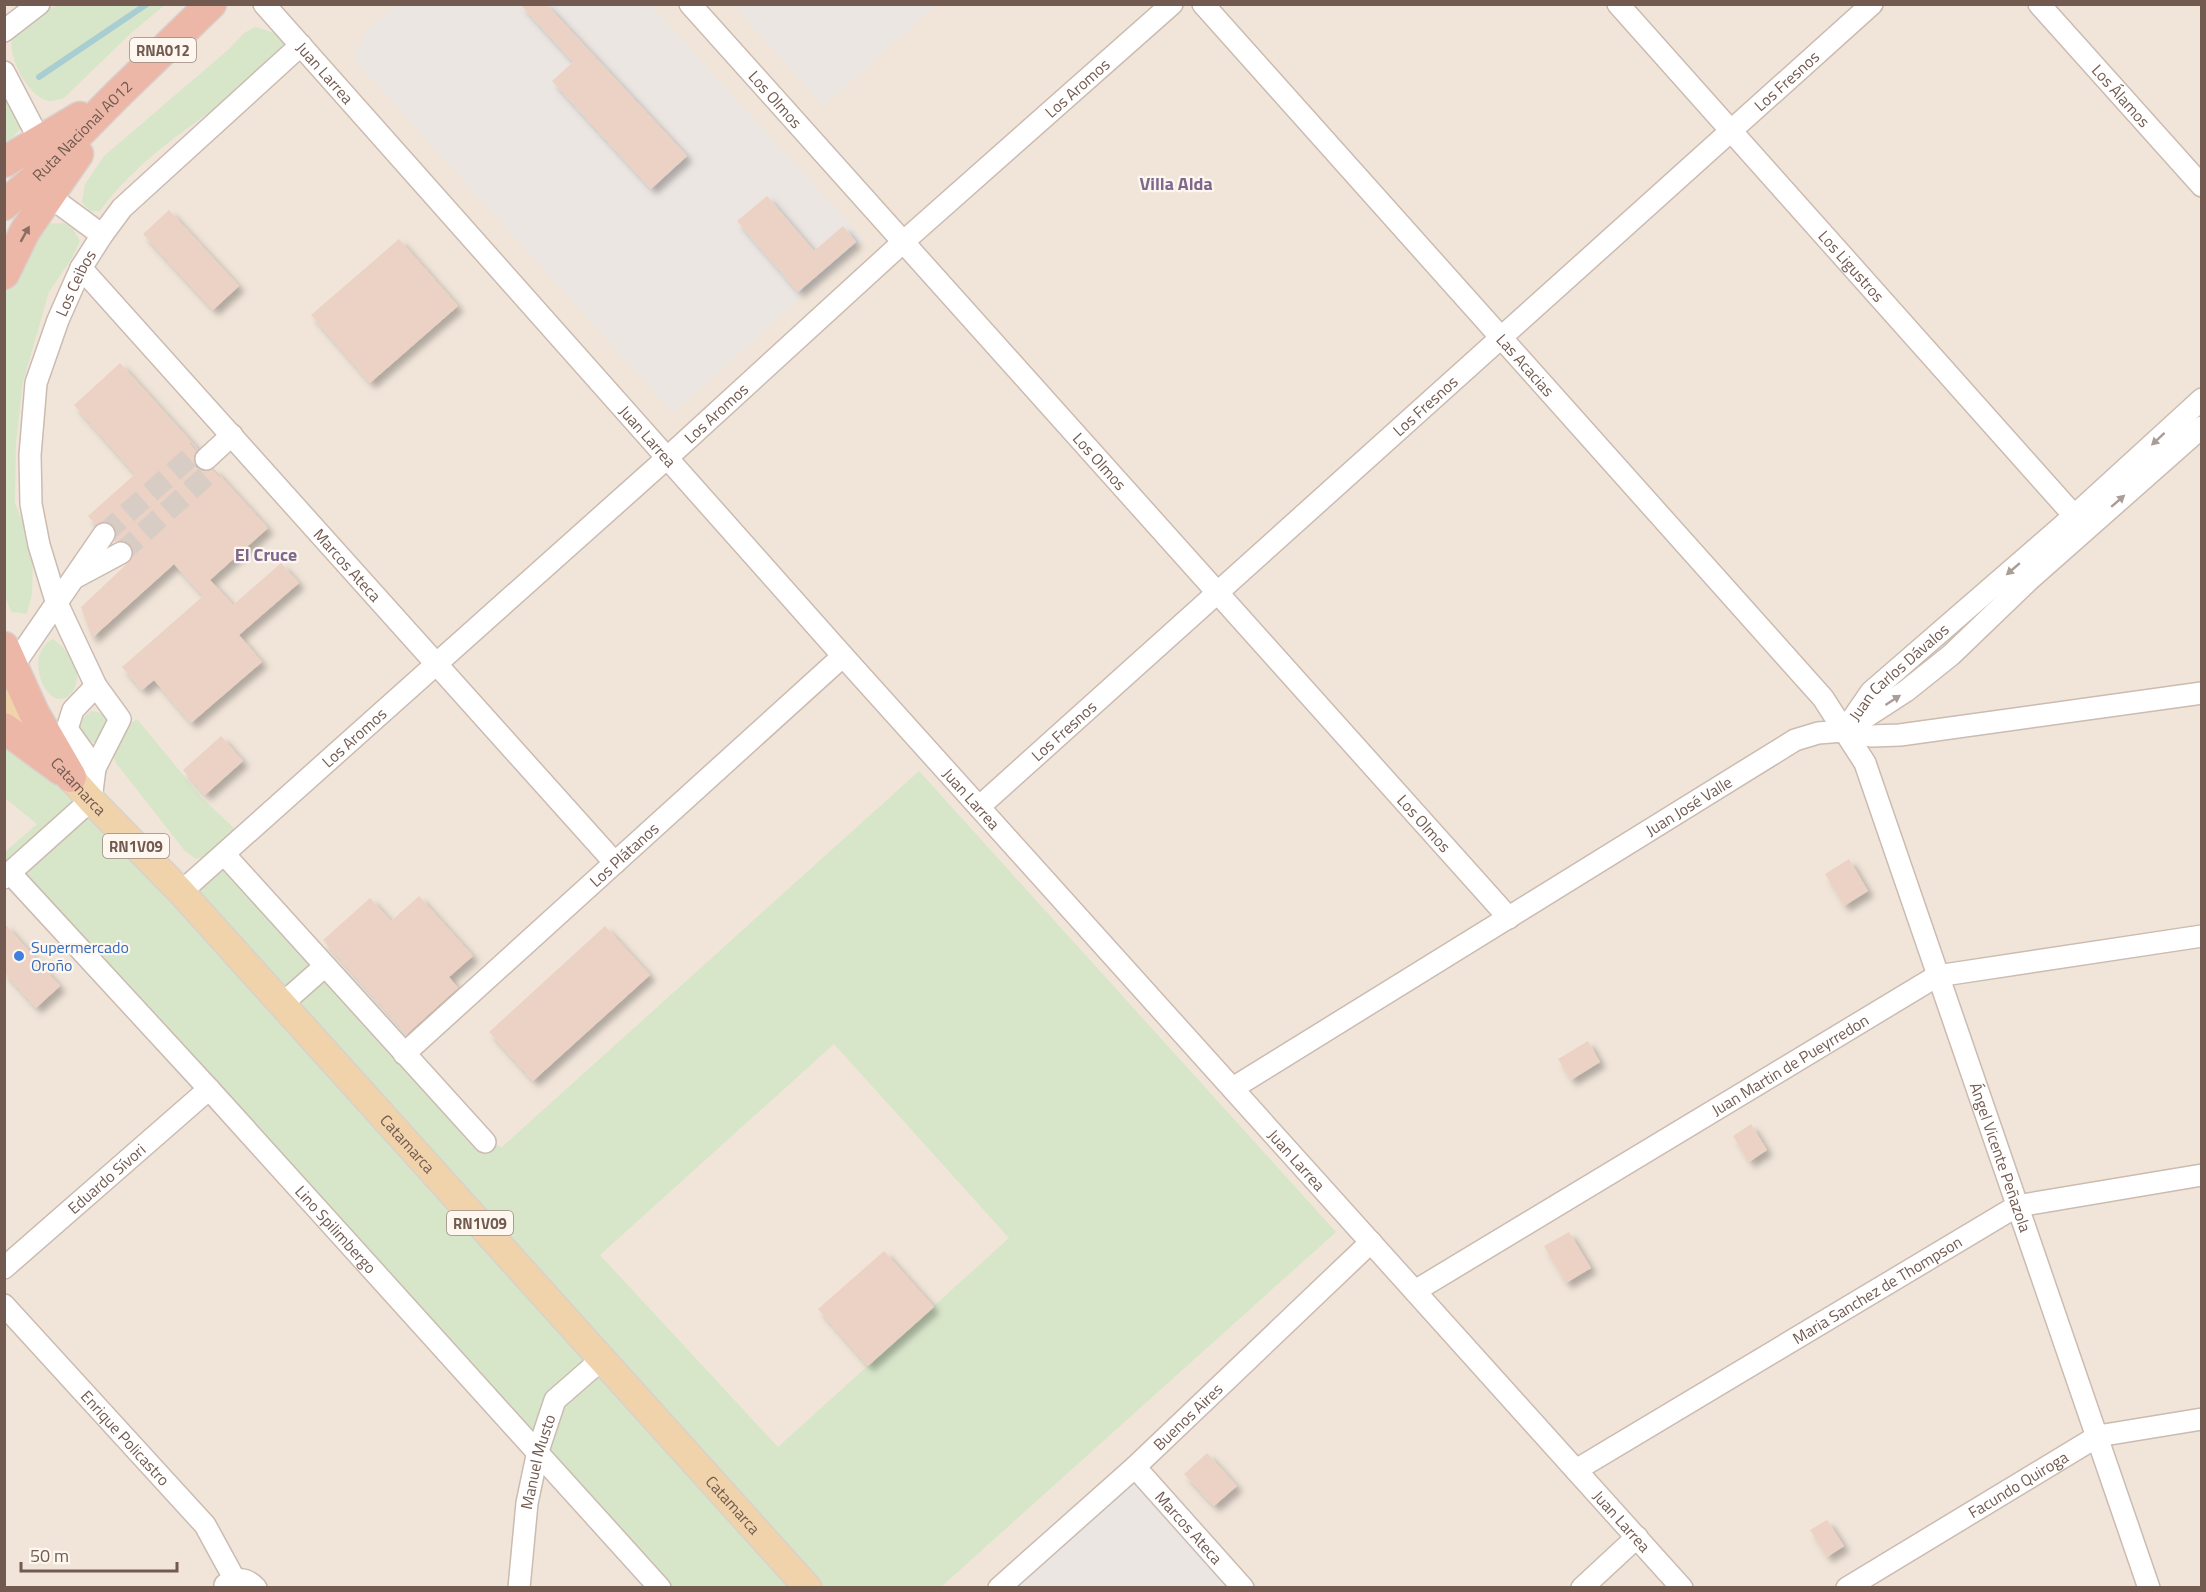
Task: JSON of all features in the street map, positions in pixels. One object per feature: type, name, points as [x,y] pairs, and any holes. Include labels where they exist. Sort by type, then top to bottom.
[{"type":"highway","name":"Ruta Nacional A012","points":[[4,205],[211,4]]},
{"type":"highway","points":[[4,162],[54,155],[49,195],[25,231],[4,274]]},
{"type":"highway","points":[[8,664],[34,713],[83,773]]},
{"type":"highway","points":[[4,728],[83,773]]},
{"type":"main road","name":"Catamarca","points":[[4,704],[83,773],[91,800],[181,892],[808,1587]]},
{"type":"street","points":[[4,31],[39,4]]},
{"type":"street","name":"Juan Larrea","points":[[264,4],[843,656],[1682,1587]]},
{"type":"street","name":"Los Olmos","points":[[690,4],[1509,918]]},
{"type":"street","name":"Los Aromos","points":[[181,892],[667,458],[902,243],[1172,4]]},
{"type":"street","name":"Las Acacias","points":[[1203,4],[1823,698],[1844,731]]},
{"type":"street","name":"Los Ligustros","points":[[1618,4],[2080,522]]},
{"type":"street","name":"Los Fresnos","points":[[979,807],[1872,4]]},
{"type":"street","name":"Los Álamos","points":[[2039,4],[2202,186]]},
{"type":"street","name":"Los Ceibos","points":[[83,773],[120,719],[96,686],[56,601],[39,545],[31,504],[30,455],[36,383],[58,320],[81,268],[122,208],[301,45]]},
{"type":"street","points":[[4,72],[54,155]]},
{"type":"street","points":[[49,195],[102,235]]},
{"type":"street","name":"Marcos Ateca","points":[[81,268],[213,453],[437,664],[615,863]]},
{"type":"street","name":"Juan Carlos Dávalos","points":[[2080,522],[2202,399]]},
{"type":"street","name":"Juan Carlos Dávalos","points":[[1844,731],[1871,692],[2080,522],[2202,427]]},
{"type":"street","points":[[8,664],[75,578],[112,543]]},
{"type":"street","name":"Los Plátanos","points":[[404,1054],[843,656]]},
{"type":"street","points":[[83,773],[68,729],[73,710],[96,686]]},
{"type":"street","name":"Juan José Valle","points":[[1233,1088],[1795,740],[1818,733],[1844,731],[1871,736],[1900,735],[2202,693]]},
{"type":"street","name":"Ángel Vicente Peñazola","points":[[1844,731],[1865,763],[2149,1587]]},
{"type":"street","points":[[7,875],[91,800]]},
{"type":"street","points":[[224,854],[485,1142]]},
{"type":"street","name":"Lino Spilimbergo","points":[[7,875],[209,1089],[660,1587]]},
{"type":"street","name":"Juan Martin de Pueyrredon","points":[[1415,1291],[1937,976],[2202,936]]},
{"type":"street","points":[[282,1004],[325,966]]},
{"type":"street","name":"Eduardo Sívori","points":[[4,1268],[209,1089]]},
{"type":"street","name":"Maria Sanchez de Thompson","points":[[1576,1470],[2017,1206],[2202,1176]]},
{"type":"street","name":"Buenos Aires","points":[[999,1587],[1135,1467],[1371,1242]]},
{"type":"street","name":"Enrique Policastro","points":[[4,1305],[205,1525],[229,1583]]},
{"type":"street","name":"Manuel Musto","points":[[519,1587],[527,1503],[538,1451],[555,1400],[602,1359]]},
{"type":"street","name":"Facundo Quiroga","points":[[1847,1587],[2098,1436],[2202,1419]]},
{"type":"street","name":"Marcos Ateca","points":[[1135,1467],[1243,1587]]},
{"type":"street","points":[[1582,1587],[1637,1538]]},
{"type":"street","points":[[229,1583],[247,1580],[256,1587]]},
{"type":"shaded area","points":[[5,5],[2201,5],[2201,1587],[5,1587]]},
{"type":"shaded area","points":[[396,5],[651,5],[864,240],[673,413],[353,58],[366,31]]},
{"type":"shaded area","points":[[733,5],[937,5],[823,106]]},
{"type":"shaded area","points":[[1135,1467],[1243,1588],[999,1588]]},
{"type":"green space","points":[[59,5],[165,5],[131,33],[64,98],[49,101],[33,91],[19,72],[11,39],[14,31],[23,22]]},
{"type":"green space","points":[[255,27],[281,35],[284,45],[269,66],[251,83],[150,157],[123,183],[100,211],[90,211],[82,202],[85,184],[104,156],[229,49],[244,33]]},
{"type":"green space","points":[[4,85],[19,110],[20,129],[5,147]]},
{"type":"green space","points":[[64,223],[73,229],[80,241],[72,258],[49,292],[23,382],[16,443],[15,503],[28,535],[33,558],[32,594],[27,614],[11,612],[5,595],[5,294],[17,267],[36,236],[49,224]]},
{"type":"green space","points":[[53,639],[68,653],[77,673],[74,690],[62,699],[54,697],[47,691],[41,681],[39,669],[39,657],[44,647]]},
{"type":"green space","points":[[91,711],[106,717],[107,727],[98,742],[92,742],[83,735],[79,725]]},
{"type":"green space","points":[[137,719],[202,798],[236,830],[209,855],[196,859],[185,851],[116,763],[111,752],[126,728]]},
{"type":"green space","points":[[5,728],[181,892],[224,854],[485,1142],[502,1147],[919,771],[1336,1232],[941,1587],[660,1587],[5,867],[5,852],[37,824],[5,798]],"holes":[[[834,1044],[1009,1238],[778,1447],[600,1255]]]},
{"type":"building","points":[[520,4],[546,4],[687,156],[651,189],[552,81],[573,62]]},
{"type":"building","points":[[767,196],[814,251],[843,226],[856,242],[798,292],[737,221]]},
{"type":"building","points":[[169,210],[239,286],[213,310],[143,234]]},
{"type":"building","points":[[399,239],[458,306],[370,383],[311,315]]},
{"type":"building","points":[[120,363],[198,449],[194,456],[196,467],[203,471],[214,469],[268,528],[210,580],[233,605],[281,563],[299,583],[239,635],[262,662],[191,723],[154,680],[142,690],[122,667],[203,596],[174,564],[92,638],[81,607],[131,560],[134,554],[127,542],[121,540],[114,542],[117,534],[112,524],[104,521],[96,525],[88,516],[135,474],[74,405]]},
{"type":"building","points":[[221,736],[243,761],[205,795],[183,770]]},
{"type":"building","points":[[1849,859],[1868,891],[1844,906],[1825,874]]},
{"type":"building","points":[[419,896],[473,956],[449,977],[458,988],[407,1034],[323,940],[370,898],[391,921]]},
{"type":"building","name":"Supermercado Oroño","points":[[4,923],[60,986],[36,1008],[4,972]]},
{"type":"building","points":[[605,926],[650,975],[533,1081],[489,1032]]},
{"type":"building","points":[[1588,1041],[1600,1062],[1571,1080],[1558,1059]]},
{"type":"building","points":[[1751,1124],[1767,1150],[1749,1162],[1733,1136]]},
{"type":"building","points":[[1569,1232],[1591,1268],[1566,1283],[1544,1246]]},
{"type":"building","points":[[884,1251],[934,1307],[868,1366],[818,1309]]},
{"type":"building","points":[[1207,1453],[1237,1486],[1214,1506],[1184,1474]]},
{"type":"building","points":[[1827,1520],[1844,1546],[1827,1557],[1810,1530]]},
{"type":"waterway","points":[[39,77],[147,4]]},
{"type":"tunnel","points":[[104,534],[198,450]]},
{"type":"tunnel","points":[[121,553],[214,469]]},
{"type":"place","name":"Supermercado Oroño","points":[[19,956]]},
{"type":"district","name":"Villa Alda","points":[[1176,183]]},
{"type":"district","name":"El Cruce","points":[[266,554]]}]
